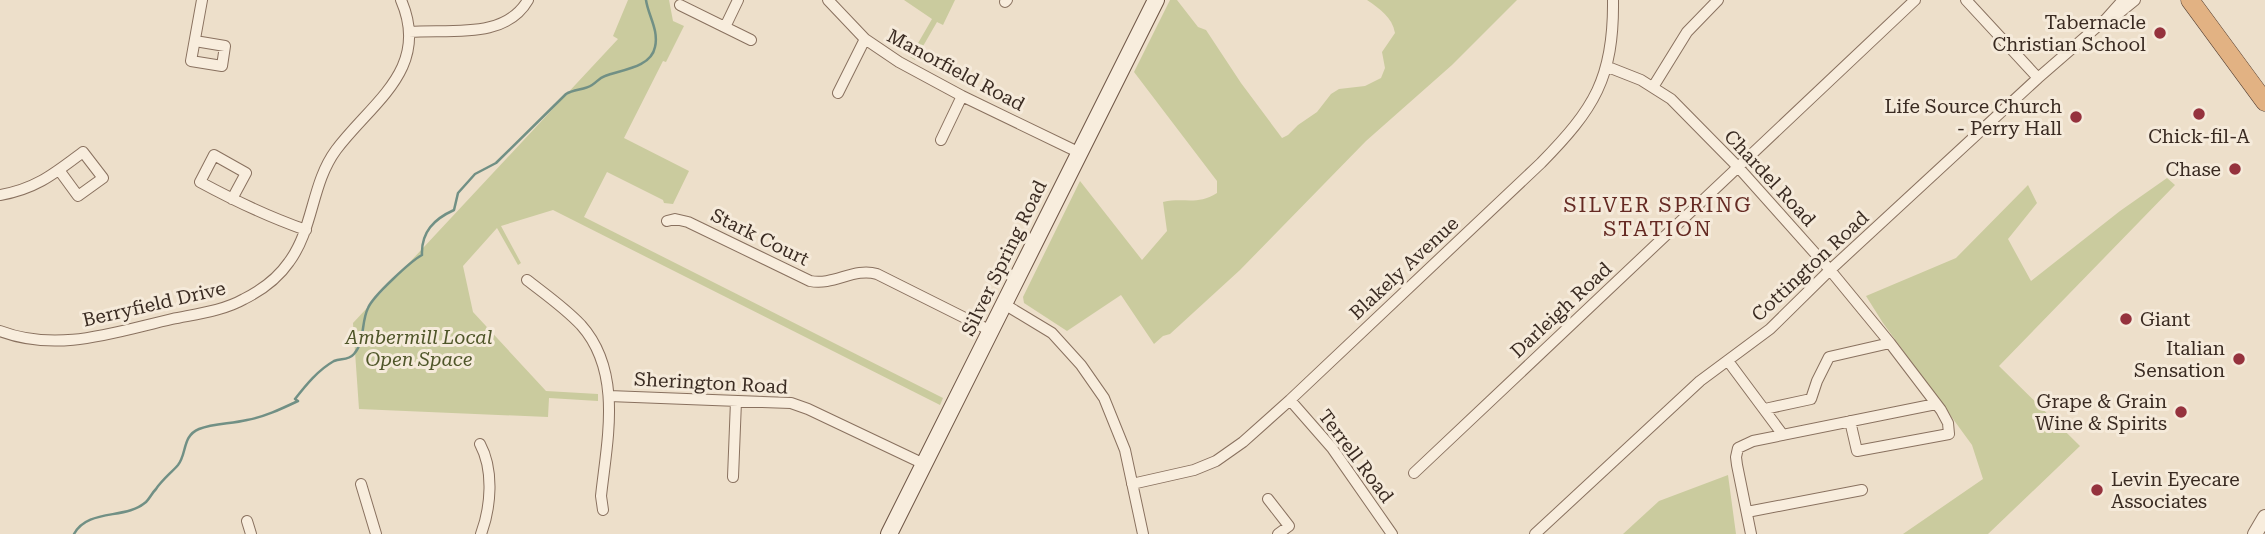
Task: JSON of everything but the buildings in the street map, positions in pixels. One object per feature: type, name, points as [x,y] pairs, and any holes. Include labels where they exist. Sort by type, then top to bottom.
[{"type":"highway","points":[[2190,0],[2265,102]]},
{"type":"main road","name":"Silver Spring Road","points":[[890,534],[1156,0]]},
{"type":"street","points":[[195,41],[202,0]]},
{"type":"street","points":[[401,0],[409,32],[495,27],[513,20],[528,0]]},
{"type":"street","points":[[725,27],[738,0]]},
{"type":"street","name":"Manorfield Road","points":[[828,0],[865,38],[899,62],[1080,153]]},
{"type":"street","name":"Blakely Avenue","points":[[1132,484],[1194,470],[1216,461],[1243,442],[1562,141],[1590,107],[1608,67],[1614,31],[1614,0]]},
{"type":"street","points":[[1653,87],[1687,32],[1718,0]]},
{"type":"street","name":"Darleigh Road","points":[[1414,473],[1915,0]]},
{"type":"street","name":"Cottington Road","points":[[1535,534],[1700,381],[1770,329],[2038,78],[2106,19],[2123,0]]},
{"type":"street","name":"Cottington Road","points":[[2106,19],[2119,13],[2135,0]]},
{"type":"street","points":[[1969,1],[2038,78]]},
{"type":"street","points":[[680,5],[751,40]]},
{"type":"street","name":"Berryfield Drive","points":[[0,331],[42,341],[80,340],[233,304],[259,291],[276,277],[294,255],[306,230],[316,194],[331,159],[403,70],[409,46],[409,32]]},
{"type":"street","points":[[838,93],[865,38]]},
{"type":"street","name":"Chardel Road","points":[[1608,67],[1653,87],[1686,114],[1738,167],[1830,270],[1890,343],[1936,404],[1948,423],[1949,434],[1857,451],[1850,421]]},
{"type":"street","points":[[941,140],[962,96]]},
{"type":"street","points":[[232,199],[246,173],[215,155],[200,182],[232,199],[264,215],[306,230]]},
{"type":"street","points":[[0,195],[27,189],[59,170]]},
{"type":"street","name":"Stark Court","points":[[667,221],[675,219],[688,222],[810,281],[831,282],[863,272],[877,274],[991,331]]},
{"type":"street","points":[[527,280],[572,316],[589,335],[606,376],[609,432],[601,496],[603,510]]},
{"type":"street","points":[[1004,304],[1052,333],[1081,365],[1104,398],[1125,450],[1143,534]]},
{"type":"street","points":[[1765,409],[1811,399],[1829,357],[1890,343]]},
{"type":"street","points":[[1728,360],[1783,435]]},
{"type":"street","name":"Sherington Road","points":[[609,396],[799,405],[925,464]]},
{"type":"street","name":"Terrell Road","points":[[1290,400],[1332,449],[1392,534]]},
{"type":"street","points":[[733,478],[736,401]]},
{"type":"street","points":[[1751,534],[1736,452],[1745,444],[1936,404]]},
{"type":"street","points":[[480,444],[489,467],[488,510],[481,534]]},
{"type":"street","points":[[362,484],[376,534]]},
{"type":"street","points":[[1747,512],[1862,490]]},
{"type":"street","points":[[1268,499],[1289,526],[1278,534]]},
{"type":"street","points":[[2255,534],[2265,517]]},
{"type":"street","points":[[247,521],[251,534]]},
{"type":"green space","name":"Ambermill Local Open Space","points":[[628,0],[669,0],[673,21],[684,26],[624,138],[689,171],[673,204],[664,203],[663,200],[607,172],[584,217],[943,398],[940,405],[553,210],[501,226],[521,263],[518,265],[497,228],[463,266],[473,312],[546,391],[598,394],[598,401],[549,398],[548,417],[359,409],[353,323],[618,39],[613,36]]},
{"type":"green space","points":[[904,0],[955,0],[943,25],[937,22],[915,60],[910,57],[932,19]]},
{"type":"green space","points":[[1170,0],[1177,0],[1198,27],[1206,30],[1282,138],[1317,112],[1331,94],[1339,89],[1365,86],[1381,78],[1385,68],[1382,52],[1395,33],[1388,18],[1367,0],[1517,0],[1452,65],[1366,141],[1240,270],[1170,334],[1154,344],[1121,295],[1067,331],[1024,303],[1023,297],[1080,181],[1142,260],[1167,231],[1163,202],[1203,199],[1217,193],[1217,181],[1134,72]]},
{"type":"green space","points":[[2167,178],[2175,185],[1999,366],[2080,446],[1988,534],[1903,534],[1983,479],[1972,445],[1866,296],[1956,258],[2028,185],[2037,203],[2008,239],[2031,281]]},
{"type":"green space","points":[[1728,475],[1736,534],[1623,534],[1659,501]]},
{"type":"waterway","points":[[74,534],[88,521],[128,511],[146,502],[178,465],[187,441],[194,432],[260,417],[298,401],[295,399],[323,369],[334,361],[352,356],[360,344],[371,303],[393,279],[422,255],[426,233],[440,218],[454,210],[458,193],[475,174],[496,163],[566,94],[589,87],[605,76],[648,60],[655,47],[656,35],[646,0]]},
{"type":"place","name":"Tabernacle Christian School","points":[[2160,33]]},
{"type":"place","name":"Chick-fil-A","points":[[2199,114]]},
{"type":"place","name":"Life Source Church - Perry Hall","points":[[2076,117]]},
{"type":"place","name":"Chase","points":[[2235,169]]},
{"type":"place","name":"Giant","points":[[2126,319]]},
{"type":"place","name":"Italian Sensation","points":[[2239,359]]},
{"type":"place","name":"Grape & Grain Wine & Spirits","points":[[2181,412]]},
{"type":"place","name":"Levin Eyecare Associates","points":[[2097,490]]},
{"type":"district","name":"SILVER SPRING STATION","points":[[1658,217]]}]
